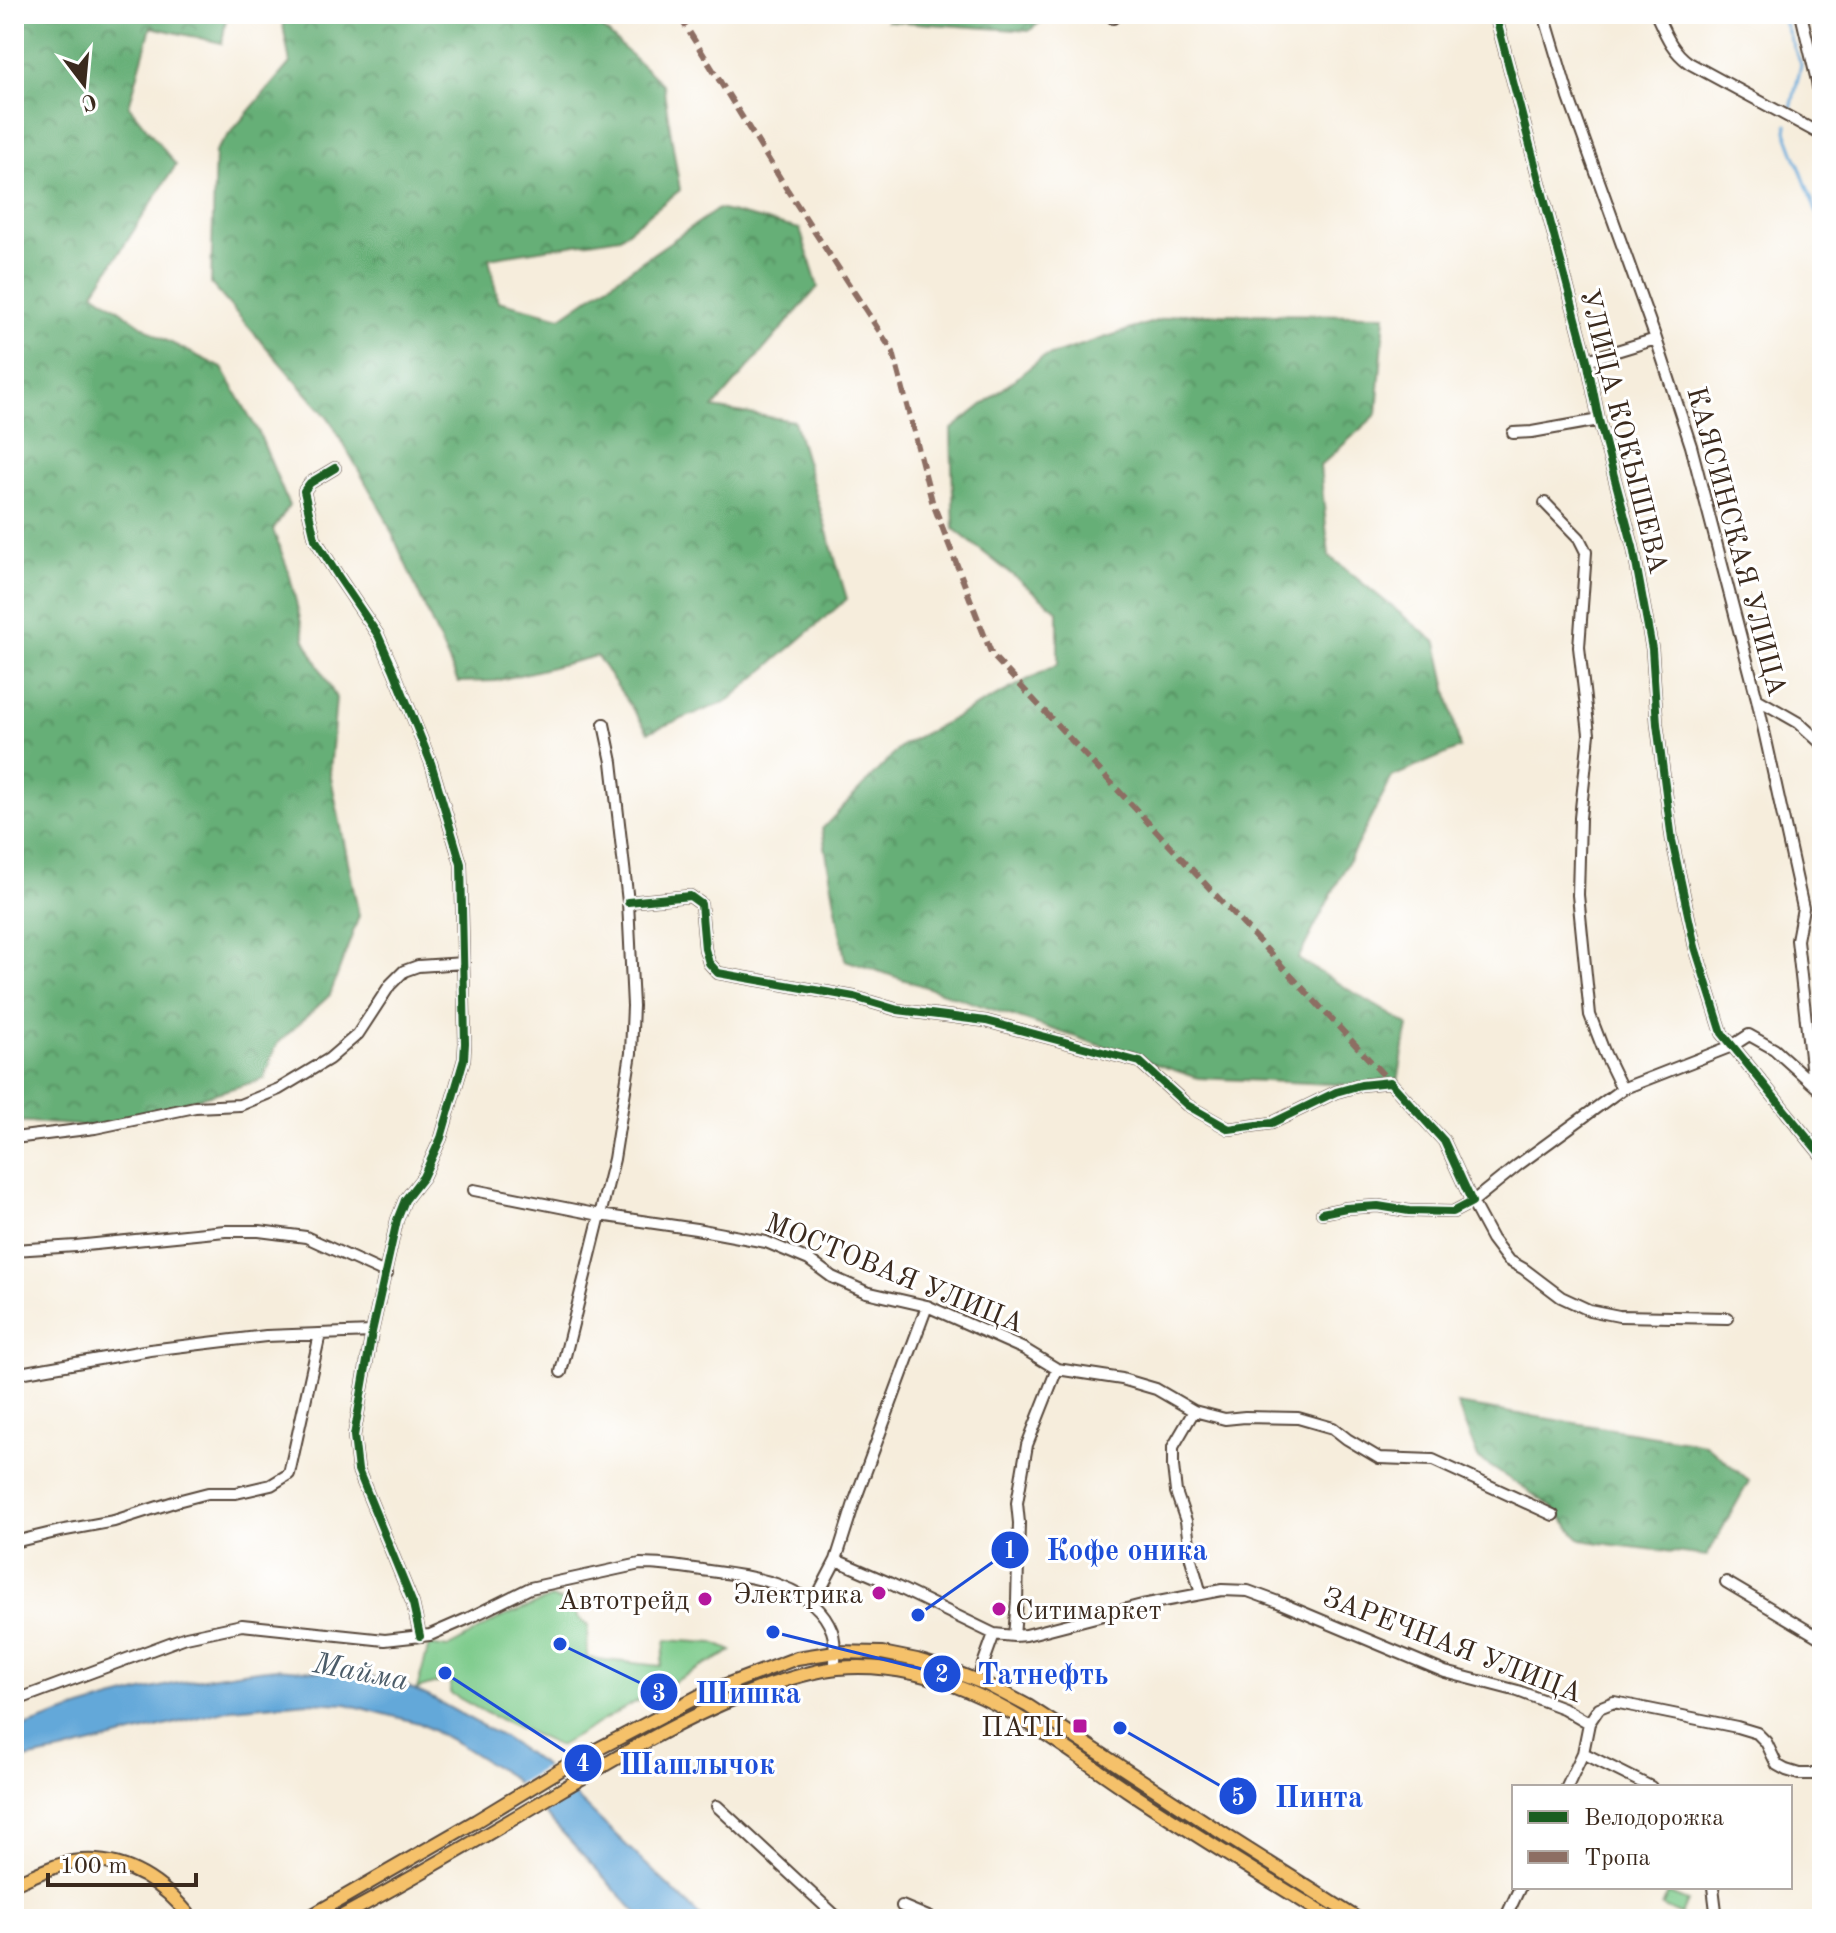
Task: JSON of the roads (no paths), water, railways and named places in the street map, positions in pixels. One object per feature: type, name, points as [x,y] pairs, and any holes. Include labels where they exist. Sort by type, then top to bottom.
[{"type":"main road","points":[[306,1919],[573,1762],[705,1693],[797,1658],[835,1652],[882,1653],[917,1660],[988,1685],[1028,1706],[1358,1919]]},
{"type":"main road","points":[[337,1919],[656,1734],[750,1691],[835,1668],[887,1669],[918,1675],[970,1692],[1035,1728],[1172,1820],[1332,1919]]},
{"type":"main road","points":[[14,1884],[73,1862],[114,1864],[135,1870],[159,1886],[192,1919]]},
{"type":"main road","points":[[14,1892],[74,1868],[102,1868],[135,1877],[173,1905],[183,1919]]},
{"type":"street","name":"УЛИЦА КОКЫШЕВА","points":[[1495,14],[1633,547],[1652,649],[1657,724],[1672,840],[1692,932],[1722,1033],[1822,1156]]},
{"type":"street","name":"КАЯСИНСКАЯ УЛИЦА","points":[[1544,14],[1569,98],[1691,446],[1757,699],[1803,908],[1797,940],[1818,1088]]},
{"type":"street","points":[[1656,14],[1668,42],[1679,56],[1822,135]]},
{"type":"street","points":[[1801,14],[1822,115]]},
{"type":"street","points":[[1587,360],[1656,339]]},
{"type":"street","points":[[1513,433],[1599,420]]},
{"type":"street","points":[[335,468],[310,483],[304,491],[315,539],[378,635],[431,763],[461,864],[464,1059],[441,1138],[423,1177],[405,1200],[397,1220],[372,1332],[354,1436],[358,1470],[413,1604],[420,1636]]},
{"type":"street","points":[[1545,503],[1579,538],[1586,552],[1579,647],[1589,734],[1580,818],[1578,895],[1590,1015],[1622,1089]]},
{"type":"street","points":[[1757,699],[1799,723],[1822,744]]},
{"type":"street","points":[[561,1372],[614,1159],[631,1053],[633,1006],[628,902],[612,762],[604,724]]},
{"type":"street","points":[[628,902],[690,896],[701,904],[705,949],[709,963],[718,973],[854,997],[898,1010],[986,1021],[1140,1062],[1187,1105],[1229,1129],[1272,1123],[1336,1092],[1390,1082],[1444,1141],[1472,1202],[1492,1239],[1508,1260],[1561,1297],[1589,1310],[1619,1316],[1728,1318]]},
{"type":"street","points":[[14,1138],[95,1128],[195,1107],[240,1105],[253,1100],[279,1089],[329,1059],[358,1034],[390,985],[404,971],[418,966],[464,963]]},
{"type":"street","points":[[1322,1213],[1378,1206],[1409,1211],[1453,1212],[1472,1202],[1622,1089],[1732,1046],[1749,1035],[1774,1049],[1818,1088]]},
{"type":"street","name":"МОСТОВАЯ УЛИЦА","points":[[474,1190],[600,1215],[766,1242],[809,1260],[832,1277],[866,1292],[927,1306],[1024,1349],[1057,1369],[1122,1379],[1156,1389],[1194,1411],[1225,1419],[1298,1418],[1333,1428],[1379,1458],[1433,1460],[1553,1515]]},
{"type":"street","points":[[14,1250],[225,1231],[259,1231],[306,1237],[387,1274]]},
{"type":"street","points":[[813,1604],[836,1560],[927,1306]]},
{"type":"street","points":[[14,1374],[150,1350],[266,1336],[372,1332]]},
{"type":"street","points":[[14,1542],[114,1521],[208,1493],[236,1493],[271,1485],[289,1474],[320,1334]]},
{"type":"street","points":[[1014,1636],[1017,1503],[1027,1445],[1057,1369]]},
{"type":"street","points":[[1194,1411],[1173,1447],[1173,1466],[1176,1492],[1186,1521],[1191,1559],[1201,1594]]},
{"type":"street","points":[[836,1560],[994,1634],[981,1670]]},
{"type":"street","points":[[14,1701],[186,1637],[242,1625],[385,1640],[430,1635],[530,1588],[640,1564],[727,1573],[779,1585],[795,1592],[824,1616],[832,1632],[835,1668]]},
{"type":"street","points":[[1726,1582],[1822,1639]]},
{"type":"street","name":"ЗАРЕЧНАЯ УЛИЦА","points":[[994,1634],[1014,1636],[1142,1605],[1222,1590],[1248,1591],[1445,1672],[1518,1691],[1563,1708],[1589,1723],[1599,1708],[1614,1702],[1737,1727],[1757,1733],[1766,1742],[1777,1765],[1786,1770],[1799,1774],[1822,1774]]},
{"type":"street","points":[[1568,1785],[1583,1753],[1589,1723]]},
{"type":"street","points":[[1583,1753],[1647,1785]]},
{"type":"street","points":[[717,1806],[839,1919]]},
{"type":"street","points":[[1505,1919],[1519,1889]]},
{"type":"street","points":[[1713,1889],[1717,1919]]},
{"type":"street","points":[[902,1906],[933,1919]]},
{"type":"water","name":"Майма","points":[[276,1668],[357,1674],[400,1683],[503,1737],[541,1763],[703,1919],[645,1919],[511,1777],[419,1723],[346,1704],[308,1702],[232,1709],[14,1761],[14,1731],[46,1719],[176,1683]]},
{"type":"waterway","points":[[1781,14],[1801,65],[1791,109]]},
{"type":"waterway","points":[[1787,125],[1786,131],[1822,227]]},
{"type":"place","name":"Электрика","points":[[879,1593]]},
{"type":"place","name":"Автотрейд","points":[[705,1599]]},
{"type":"place","name":"Ситимаркет","points":[[999,1609]]},
{"type":"place","name":"Кофе оника","points":[[918,1615]]},
{"type":"place","name":"Татнефть","points":[[773,1632]]},
{"type":"place","name":"Шишка","points":[[560,1644]]},
{"type":"place","name":"Шашлычок","points":[[445,1673]]},
{"type":"place","name":"ПАТП","points":[[1080,1726]]},
{"type":"place","name":"Пинта","points":[[1120,1728]]}]
